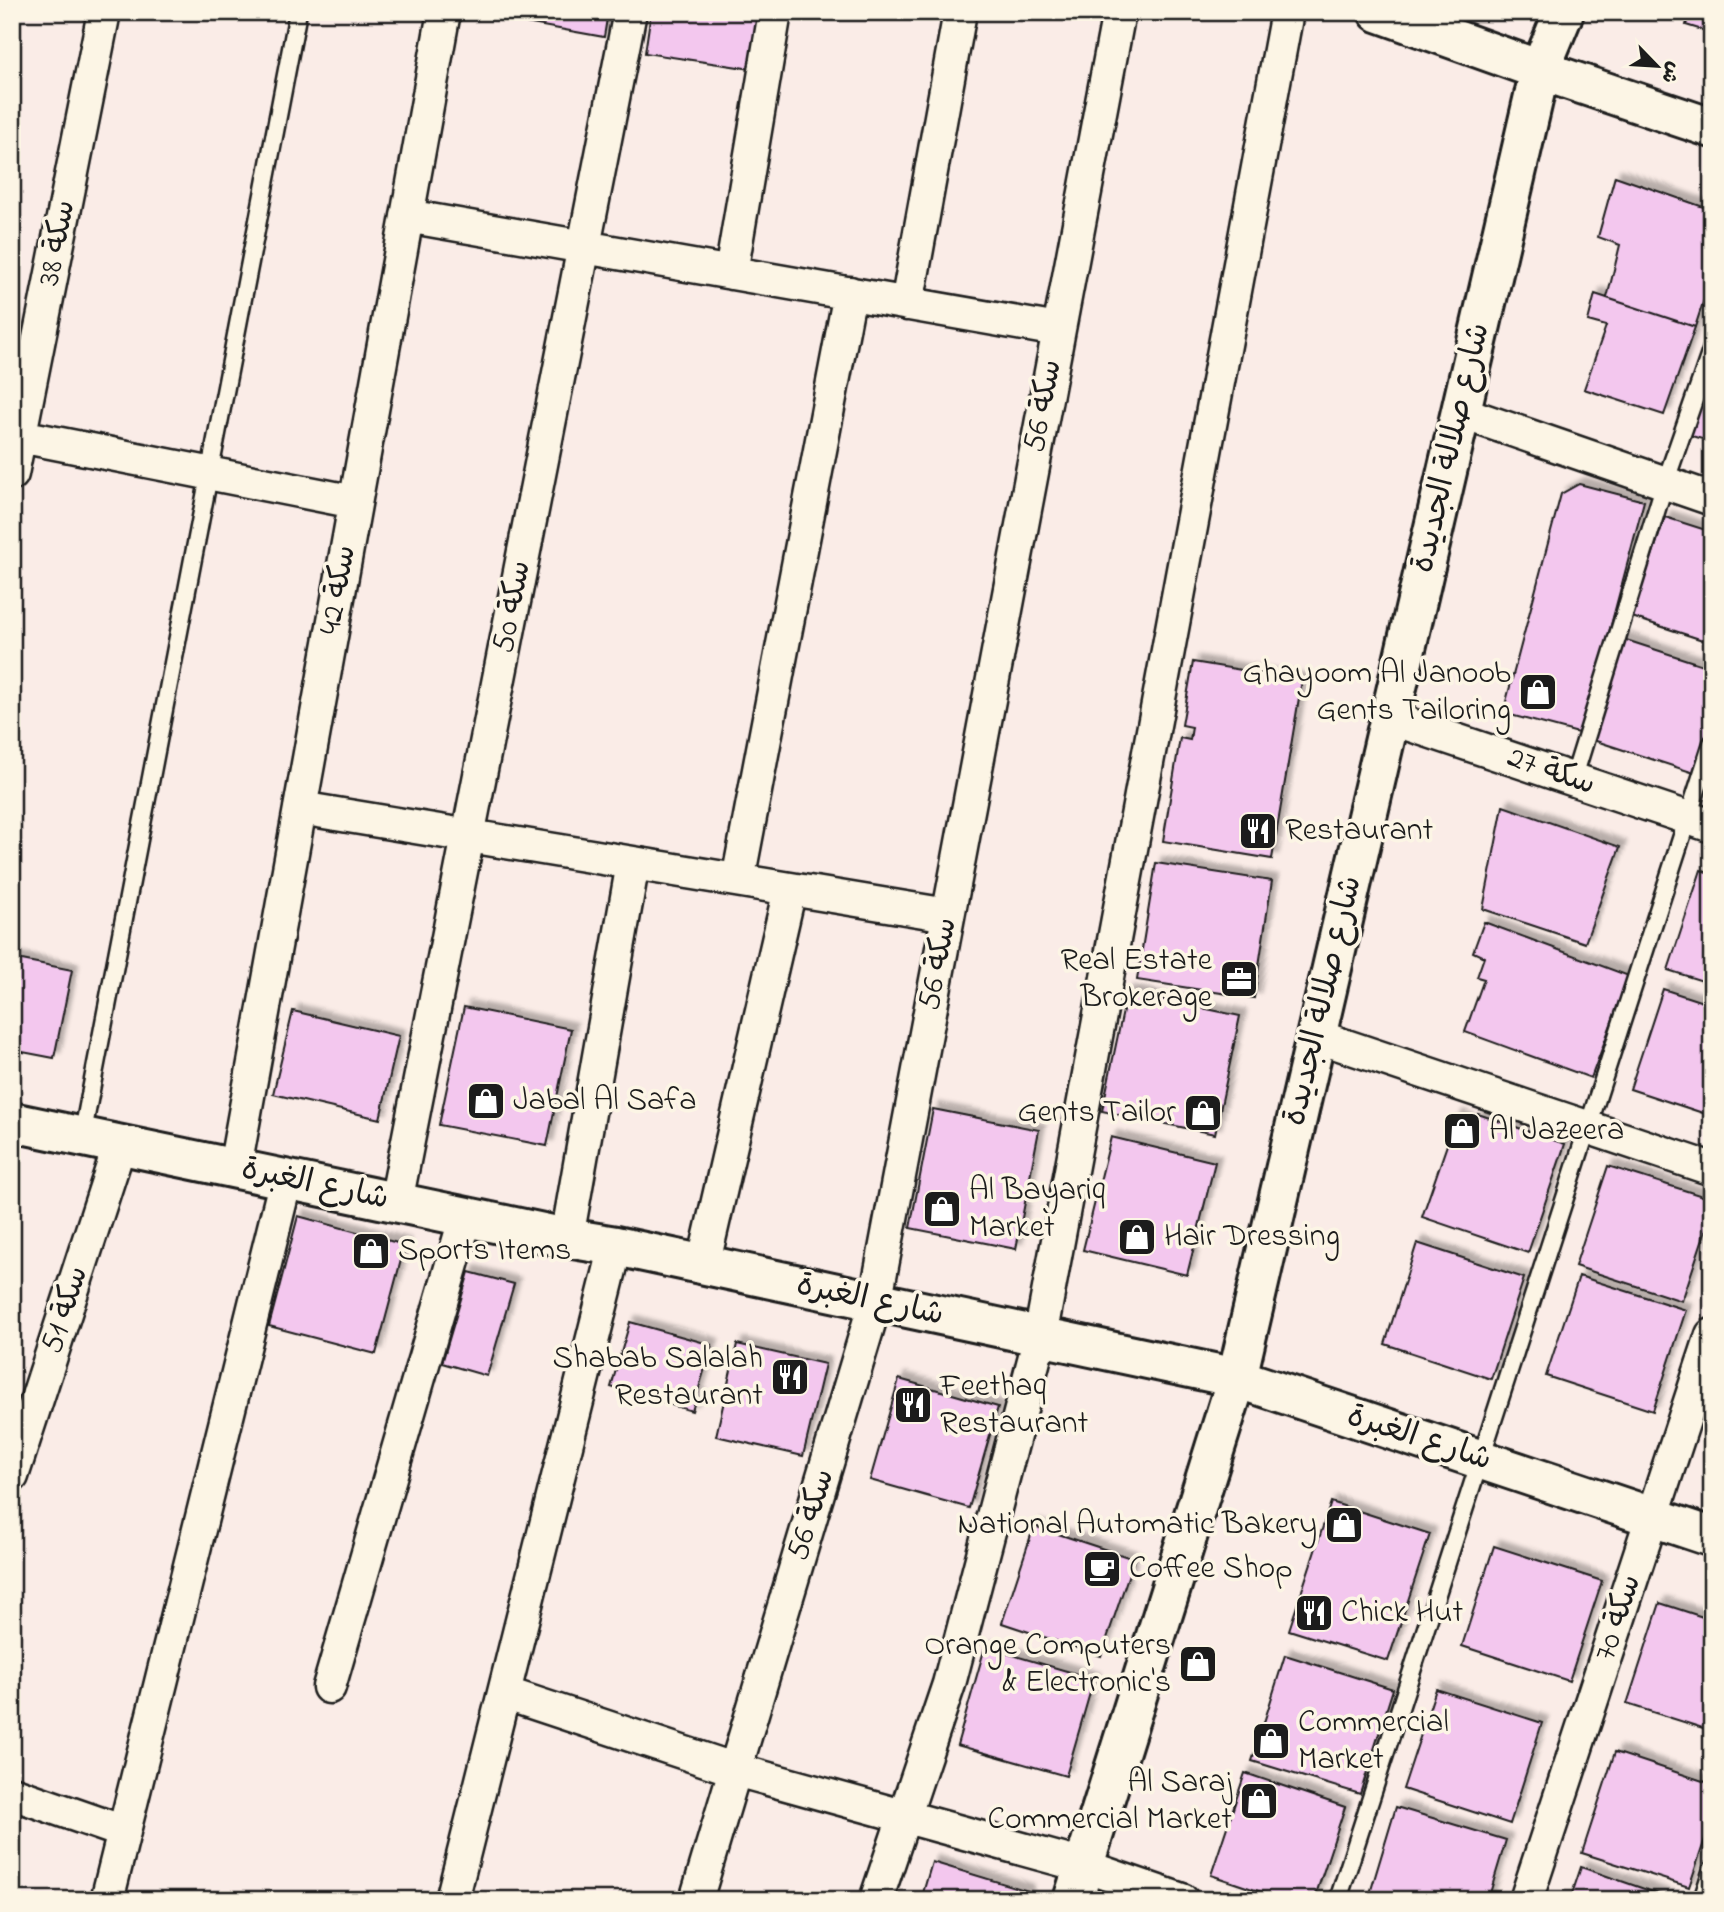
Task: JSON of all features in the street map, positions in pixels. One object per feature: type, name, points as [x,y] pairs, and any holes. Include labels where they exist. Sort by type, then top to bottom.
[{"type":"street","name":"سكة 38","points":[[12,474],[104,12]]},
{"type":"street","name":"سكة 42","points":[[235,1168],[444,12]]},
{"type":"street","name":"سكة 50","points":[[396,1202],[630,12]]},
{"type":"street","points":[[731,273],[775,12]]},
{"type":"street","points":[[907,304],[960,12]]},
{"type":"street","name":"سكة 56","points":[[696,1900],[875,1303],[1119,12]]},
{"type":"street","points":[[876,1900],[949,1684],[1040,1337],[1287,12]]},
{"type":"street","points":[[1378,12],[1712,128]]},
{"type":"street","name":"شارع صلالة الجديدة","points":[[1078,1883],[1237,1378],[1540,70],[1564,12]]},
{"type":"street","points":[[407,216],[1058,330]]},
{"type":"street","points":[[738,880],[850,293]]},
{"type":"street","points":[[1460,412],[1712,499]]},
{"type":"street","points":[[20,436],[355,502]]},
{"type":"street","name":"سكة 27","points":[[1390,718],[1699,822]]},
{"type":"street","points":[[300,808],[948,915]]},
{"type":"street","points":[[567,1238],[633,863]]},
{"type":"street","points":[[702,1266],[790,889]]},
{"type":"street","points":[[1316,1036],[1712,1169]]},
{"type":"street","name":"شارع الغبرة","points":[[12,1122],[616,1246],[1237,1378],[1712,1537]]},
{"type":"street","name":"سكة 51","points":[[12,1476],[120,1144]]},
{"type":"street","points":[[107,1900],[286,1179]]},
{"type":"street","points":[[329,1687],[466,1216]]},
{"type":"street","points":[[452,1900],[616,1246]]},
{"type":"street","name":"سكة 70","points":[[1526,1900],[1712,1335]]},
{"type":"street","points":[[504,1693],[736,1770],[904,1816],[1078,1883],[1182,1900]]},
{"type":"street","points":[[12,1793],[124,1832]]},
{"type":"lane","points":[[82,1137],[298,12]]},
{"type":"lane","points":[[1573,780],[1665,483],[1712,348]]},
{"type":"lane","points":[[1338,1900],[1589,1127],[1699,822],[1712,743]]},
{"type":"lane","points":[[1702,1900],[1712,1869]]},
{"type":"building","points":[[482,12],[608,12],[604,37],[482,15]]},
{"type":"building","points":[[651,12],[760,12],[752,69],[645,53]]},
{"type":"building","points":[[1690,12],[1712,12],[1712,33],[1686,25]]},
{"type":"building","points":[[1615,176],[1712,210],[1712,275],[1695,327],[1607,298],[1620,245],[1598,237]]},
{"type":"building","points":[[1595,294],[1695,327],[1664,415],[1584,389],[1606,326],[1588,321]]},
{"type":"building","points":[[1712,352],[1712,442],[1685,434]]},
{"type":"building","points":[[1579,484],[1644,501],[1582,734],[1503,713],[1561,494]]},
{"type":"building","points":[[1665,517],[1712,532],[1712,643],[1632,617]]},
{"type":"building","points":[[1620,638],[1712,668],[1712,719],[1694,773],[1587,738]]},
{"type":"building","points":[[1193,662],[1302,680],[1272,859],[1163,841],[1180,738],[1190,740],[1192,727],[1182,725]]},
{"type":"building","points":[[1503,806],[1620,847],[1585,943],[1483,909]]},
{"type":"building","points":[[1156,863],[1272,881],[1254,998],[1137,980]]},
{"type":"building","points":[[1701,870],[1712,874],[1712,984],[1668,970]]},
{"type":"building","points":[[1484,922],[1629,976],[1591,1078],[1465,1032],[1484,979],[1477,977],[1484,957],[1473,952]]},
{"type":"building","points":[[12,958],[72,970],[54,1058],[12,1050]]},
{"type":"building","points":[[1663,989],[1712,1005],[1712,1116],[1630,1089]]},
{"type":"building","points":[[1127,992],[1240,1016],[1215,1134],[1102,1111]]},
{"type":"building","points":[[464,1007],[571,1029],[547,1146],[439,1125]]},
{"type":"building","points":[[293,1011],[399,1036],[380,1119],[273,1094]]},
{"type":"building","points":[[933,1109],[1039,1130],[1016,1249],[910,1228]]},
{"type":"building","points":[[1478,1114],[1565,1144],[1528,1253],[1422,1217],[1457,1116],[1475,1123]]},
{"type":"building","points":[[1111,1137],[1215,1162],[1187,1275],[1083,1250]]},
{"type":"building","points":[[1608,1166],[1712,1199],[1712,1211],[1682,1301],[1575,1266]]},
{"type":"building","points":[[298,1216],[405,1245],[376,1354],[269,1326]]},
{"type":"building","points":[[1417,1243],[1524,1278],[1491,1379],[1385,1344]]},
{"type":"building","points":[[469,1272],[514,1284],[487,1376],[442,1363]]},
{"type":"building","points":[[1579,1276],[1686,1310],[1653,1411],[1546,1376]]},
{"type":"building","points":[[630,1322],[712,1345],[692,1411],[611,1387]]},
{"type":"building","points":[[737,1344],[825,1364],[803,1456],[716,1436]]},
{"type":"building","points":[[899,1379],[998,1407],[969,1508],[870,1480]]},
{"type":"building","points":[[1331,1502],[1430,1534],[1388,1661],[1289,1630]]},
{"type":"building","points":[[1034,1526],[1134,1559],[1101,1656],[1002,1623]]},
{"type":"building","points":[[1494,1546],[1602,1581],[1569,1681],[1462,1646]]},
{"type":"building","points":[[1660,1603],[1712,1620],[1712,1731],[1627,1704]]},
{"type":"building","points":[[985,1647],[1094,1679],[1066,1776],[957,1745]]},
{"type":"building","points":[[1285,1655],[1393,1689],[1360,1794],[1252,1761]]},
{"type":"building","points":[[1436,1689],[1542,1723],[1510,1824],[1403,1789]]},
{"type":"building","points":[[1615,1752],[1712,1784],[1712,1818],[1689,1887],[1582,1853]]},
{"type":"building","points":[[1245,1773],[1345,1807],[1314,1900],[1285,1900],[1211,1875]]},
{"type":"building","points":[[1396,1807],[1506,1840],[1488,1900],[1368,1900]]},
{"type":"building","points":[[932,1862],[1028,1891],[1025,1900],[921,1900]]},
{"type":"building","points":[[1581,1867],[1676,1900],[1570,1900]]},
{"type":"place","name":"Ghayoom Al Janoob Gents Tailoring","points":[[1538,692]]},
{"type":"place","name":"Restaurant","points":[[1258,831]]},
{"type":"place","name":"Real Estate Brokerage","points":[[1239,979]]},
{"type":"place","name":"Jabal Al Safa","points":[[486,1101]]},
{"type":"place","name":"Gents Tailor","points":[[1203,1113]]},
{"type":"place","name":"Al Jazeera","points":[[1462,1131]]},
{"type":"place","name":"Al Bayariq Market","points":[[942,1209]]},
{"type":"place","name":"Hair Dressing","points":[[1137,1237]]},
{"type":"place","name":"Sports Items","points":[[371,1251]]},
{"type":"place","name":"Shabab Salalah Restaurant","points":[[790,1377]]},
{"type":"place","name":"Feethaq Restaurant","points":[[913,1405]]},
{"type":"place","name":"National Automatic Bakery","points":[[1344,1525]]},
{"type":"place","name":"Coffee Shop","points":[[1102,1569]]},
{"type":"place","name":"Chick Hut","points":[[1314,1613]]},
{"type":"place","name":"Orange Computers & Electronic's","points":[[1198,1664]]},
{"type":"place","name":"Commercial Market","points":[[1271,1741]]},
{"type":"place","name":"Al Saraj Commercial Market","points":[[1259,1801]]}]
